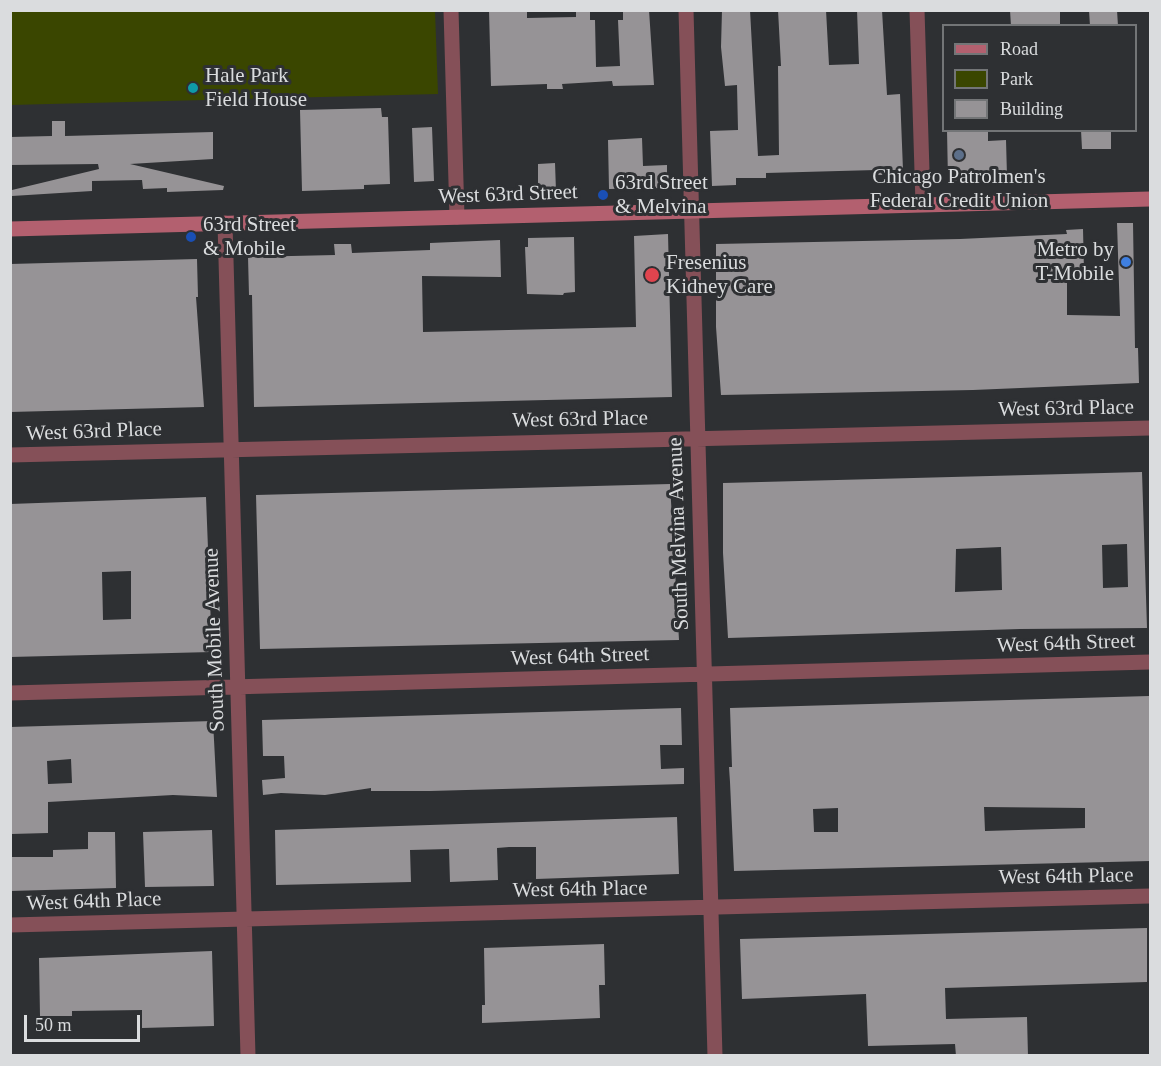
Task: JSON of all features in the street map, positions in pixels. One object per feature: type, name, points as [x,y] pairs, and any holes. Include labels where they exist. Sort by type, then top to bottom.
[{"type":"main road","name":"West 63rd Street","points":[[10,229],[1150,199]]},
{"type":"street","points":[[451,10],[457,217]]},
{"type":"street","name":"South Melvina Avenue","points":[[686,10],[715,1056]]},
{"type":"street","points":[[917,10],[923,204]]},
{"type":"street","name":"South Mobile Avenue","points":[[225,223],[248,1056]]},
{"type":"street","name":"West 63rd Place","points":[[10,455],[1150,428]]},
{"type":"street","name":"West 64th Street","points":[[10,693],[1150,662]]},
{"type":"street","name":"West 64th Place","points":[[10,925],[1150,896]]},
{"type":"green space","points":[[10,11],[435,11],[438,94],[11,105]]},
{"type":"building","points":[[489,10],[527,10],[527,18],[576,17],[576,10],[590,10],[590,20],[595,20],[596,67],[620,66],[618,20],[623,20],[623,10],[649,10],[654,85],[613,86],[612,81],[562,84],[563,89],[547,89],[547,84],[491,86]]},
{"type":"building","points":[[722,10],[750,10],[758,156],[779,155],[778,66],[781,66],[778,10],[826,10],[829,65],[859,64],[857,10],[882,10],[887,95],[900,94],[903,170],[887,170],[887,175],[876,175],[876,170],[766,173],[766,178],[736,178],[736,185],[712,186],[710,131],[738,130],[737,85],[725,86],[721,47]]},
{"type":"building","points":[[1010,10],[1060,10],[1060,24],[1011,24]]},
{"type":"building","points":[[1089,10],[1117,10],[1118,24],[1090,24]]},
{"type":"building","points":[[381,108],[382,117],[388,117],[390,184],[364,185],[364,189],[302,191],[300,110]]},
{"type":"building","points":[[52,121],[65,121],[65,136],[213,132],[213,159],[130,164],[224,186],[223,190],[167,192],[167,188],[143,189],[142,180],[92,181],[92,191],[12,196],[12,190],[99,169],[98,164],[10,165],[10,137],[52,136]]},
{"type":"building","points":[[432,127],[434,181],[414,182],[412,128]]},
{"type":"building","points":[[947,132],[988,132],[988,141],[1006,140],[1007,176],[948,181]]},
{"type":"building","points":[[1081,132],[1111,132],[1111,149],[1082,149]]},
{"type":"building","points":[[642,138],[643,166],[667,165],[667,188],[609,189],[608,140]]},
{"type":"building","points":[[555,163],[556,191],[538,192],[538,164]]},
{"type":"building","points":[[1117,223],[1133,223],[1135,348],[1138,348],[1139,383],[973,390],[721,395],[716,327],[716,244],[960,239],[1067,234],[1066,230],[1083,229],[1084,272],[1067,272],[1067,315],[1120,316]]},
{"type":"building","points":[[668,234],[672,397],[254,407],[252,295],[249,295],[248,257],[335,255],[334,244],[351,244],[352,253],[430,250],[430,243],[500,240],[501,277],[422,276],[423,332],[636,327],[634,236]]},
{"type":"building","points":[[574,237],[575,292],[563,295],[527,294],[525,247],[528,247],[528,238]]},
{"type":"building","points":[[197,259],[198,297],[196,297],[204,407],[10,412],[10,264]]},
{"type":"building","points":[[1142,472],[1147,628],[1020,629],[728,638],[723,553],[723,483]],"holes":[[[1127,544],[1128,587],[1103,588],[1102,545]],[[1001,547],[1002,590],[955,592],[956,549]]]},
{"type":"building","points":[[670,484],[679,640],[260,649],[256,495]]},
{"type":"building","points":[[206,497],[212,652],[10,657],[10,504]],"holes":[[[131,571],[131,619],[103,620],[102,572]]]},
{"type":"building","points":[[1149,696],[1150,861],[734,871],[729,767],[732,767],[730,708]],"holes":[[[984,807],[1085,808],[1085,828],[985,831]],[[838,808],[838,832],[814,832],[813,809]]]},
{"type":"building","points":[[681,708],[682,745],[660,745],[661,769],[684,768],[684,784],[430,791],[371,791],[371,788],[325,795],[281,793],[263,795],[262,780],[285,778],[284,756],[263,756],[262,720]]},
{"type":"building","points":[[213,721],[217,797],[173,795],[48,802],[48,833],[11,834],[10,727]],"holes":[[[71,759],[72,783],[48,784],[47,761]]]},
{"type":"building","points":[[677,817],[679,874],[536,879],[536,847],[509,847],[497,848],[498,880],[450,882],[449,849],[410,850],[411,882],[276,885],[275,830]]},
{"type":"building","points":[[212,830],[214,886],[145,887],[143,832]]},
{"type":"building","points":[[88,832],[115,832],[116,888],[10,891],[10,857],[53,857],[53,850],[88,849]]},
{"type":"building","points":[[1147,928],[1147,982],[945,988],[946,1019],[1027,1017],[1028,1056],[956,1056],[955,1044],[868,1046],[866,994],[742,999],[740,939]]},
{"type":"building","points":[[604,944],[605,985],[599,985],[600,1018],[482,1023],[482,1005],[485,1005],[484,948]]},
{"type":"building","points":[[212,951],[214,1026],[142,1028],[142,1010],[72,1011],[72,1016],[40,1016],[39,958]]},
{"type":"place","name":"Hale Park Field House","points":[[193,88]]},
{"type":"place","name":"Chicago Patrolmen's Federal Credit Union","points":[[959,155]]},
{"type":"place","name":"63rd Street & Melvina","points":[[603,195]]},
{"type":"place","name":"63rd Street & Mobile","points":[[191,237]]},
{"type":"place","name":"Metro by T-Mobile","points":[[1126,262]]},
{"type":"place","name":"Fresenius Kidney Care","points":[[652,275]]}]
